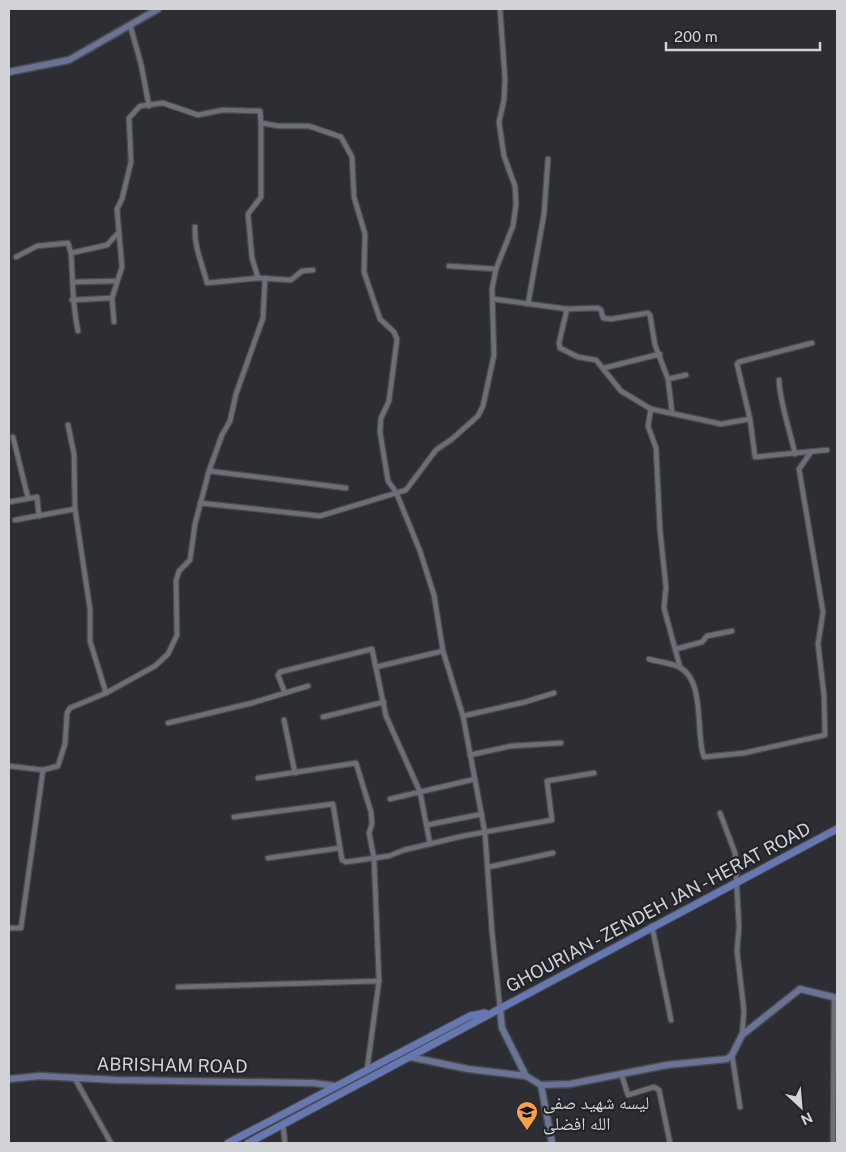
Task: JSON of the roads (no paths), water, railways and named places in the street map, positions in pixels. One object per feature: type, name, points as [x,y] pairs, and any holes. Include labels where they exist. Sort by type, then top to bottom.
[{"type":"main road","points":[[9,72],[69,60],[158,9]]},
{"type":"main road","name":"GHOURIAN - ZENDEH JAN - HERAT ROAD","points":[[497,1009],[837,829]]},
{"type":"main road","points":[[410,1057],[468,1069],[526,1076],[541,1085],[570,1084],[667,1065],[727,1059],[732,1055],[742,1035],[800,989],[836,998]]},
{"type":"main road","points":[[248,1143],[497,1009]]},
{"type":"main road","points":[[228,1143],[470,1016],[497,1009]]},
{"type":"main road","points":[[497,1009],[502,1028],[526,1076]]},
{"type":"main road","name":"ABRISHAM ROAD","points":[[9,1079],[74,1076],[116,1080],[313,1083],[335,1086]]},
{"type":"main road","points":[[541,1085],[552,1143]]},
{"type":"street","points":[[200,503],[323,516],[406,490],[436,450],[452,439],[480,411],[494,355],[492,289],[496,269],[512,226],[516,204],[515,186],[504,156],[499,122],[504,100],[505,79],[500,9]]},
{"type":"street","points":[[130,25],[141,64],[149,106]]},
{"type":"street","points":[[114,322],[112,298],[122,267],[117,209],[122,199],[131,162],[129,118],[140,106],[163,103],[198,115],[223,110],[260,111],[261,197],[248,214],[252,258],[258,278]]},
{"type":"street","points":[[261,123],[278,126],[309,126],[342,137],[350,151],[354,197],[365,234],[364,272],[380,319],[394,332],[397,339],[389,401],[381,418],[380,432],[388,481],[396,492],[420,551],[434,595],[443,651],[463,716],[476,779],[489,867],[497,1009]]},
{"type":"street","points":[[528,304],[544,214],[548,158]]},
{"type":"street","points":[[195,227],[194,243],[201,259],[207,283],[258,278],[291,280],[302,272],[313,270]]},
{"type":"street","points":[[71,252],[107,245],[119,232]]},
{"type":"street","points":[[16,257],[37,246],[68,243],[71,252],[72,300],[78,331]]},
{"type":"street","points":[[448,266],[496,269]]},
{"type":"street","points":[[9,766],[43,770],[58,766],[65,744],[67,713],[70,708],[106,693],[155,666],[168,654],[177,635],[176,581],[179,571],[190,560],[200,503],[209,470],[222,435],[230,421],[236,394],[262,318],[264,278]]},
{"type":"street","points":[[73,282],[116,281]]},
{"type":"street","points":[[72,300],[112,298]]},
{"type":"street","points":[[492,299],[567,309],[598,308],[601,310],[603,318],[611,319],[648,313],[650,315],[655,345],[668,379],[672,412]]},
{"type":"street","points":[[567,309],[559,342],[560,348],[578,357],[596,360],[621,391],[651,409],[721,424],[750,419]]},
{"type":"street","points":[[812,344],[737,362],[750,419],[755,457],[827,450]]},
{"type":"street","points":[[604,368],[660,354]]},
{"type":"street","points":[[668,379],[686,376]]},
{"type":"street","points":[[779,380],[780,396],[787,414],[795,454]]},
{"type":"street","points":[[651,409],[648,426],[656,448],[660,530],[666,587],[664,608],[680,667]]},
{"type":"street","points":[[68,426],[74,454],[75,509],[90,609],[90,641],[106,693]]},
{"type":"street","points":[[13,438],[28,498]]},
{"type":"street","points":[[649,660],[680,667],[690,677],[695,691],[704,757],[744,753],[825,735],[826,722],[818,644],[823,612],[814,546],[799,469],[811,452]]},
{"type":"street","points":[[209,470],[346,488]]},
{"type":"street","points":[[9,502],[37,497],[39,516]]},
{"type":"street","points":[[15,520],[75,509]]},
{"type":"street","points":[[676,649],[702,642],[707,636],[732,631]]},
{"type":"street","points":[[285,693],[278,674],[280,672],[370,649],[373,650],[389,722],[420,792],[428,825],[430,844]]},
{"type":"street","points":[[376,667],[443,651]]},
{"type":"street","points":[[168,723],[308,686]]},
{"type":"street","points":[[463,716],[525,702],[554,692]]},
{"type":"street","points":[[323,717],[384,702]]},
{"type":"street","points":[[284,720],[295,772]]},
{"type":"street","points":[[470,754],[512,746],[561,743]]},
{"type":"street","points":[[258,778],[356,762],[370,803],[372,824],[370,833],[374,858],[379,981],[367,1070]]},
{"type":"street","points":[[9,928],[21,928],[43,770]]},
{"type":"street","points":[[234,817],[330,803],[333,806],[343,862],[374,858],[430,844],[552,820],[547,781],[594,772]]},
{"type":"street","points":[[390,799],[476,779]]},
{"type":"street","points":[[720,812],[733,843],[739,927],[737,951],[744,1011],[742,1035]]},
{"type":"street","points":[[428,825],[482,814]]},
{"type":"street","points":[[268,858],[340,848]]},
{"type":"street","points":[[489,867],[553,853]]},
{"type":"street","points":[[652,926],[670,1020]]},
{"type":"street","points":[[178,987],[379,981]]},
{"type":"street","points":[[832,1143],[836,998]]},
{"type":"street","points":[[732,1055],[740,1108]]},
{"type":"street","points":[[621,1073],[628,1095],[654,1087],[659,1090],[670,1143]]},
{"type":"street","points":[[74,1076],[111,1143]]},
{"type":"street","points":[[283,1125],[284,1143]]},
{"type":"place","name":"لیسه شهید صفی الله افضلی","points":[[527,1131]]}]
